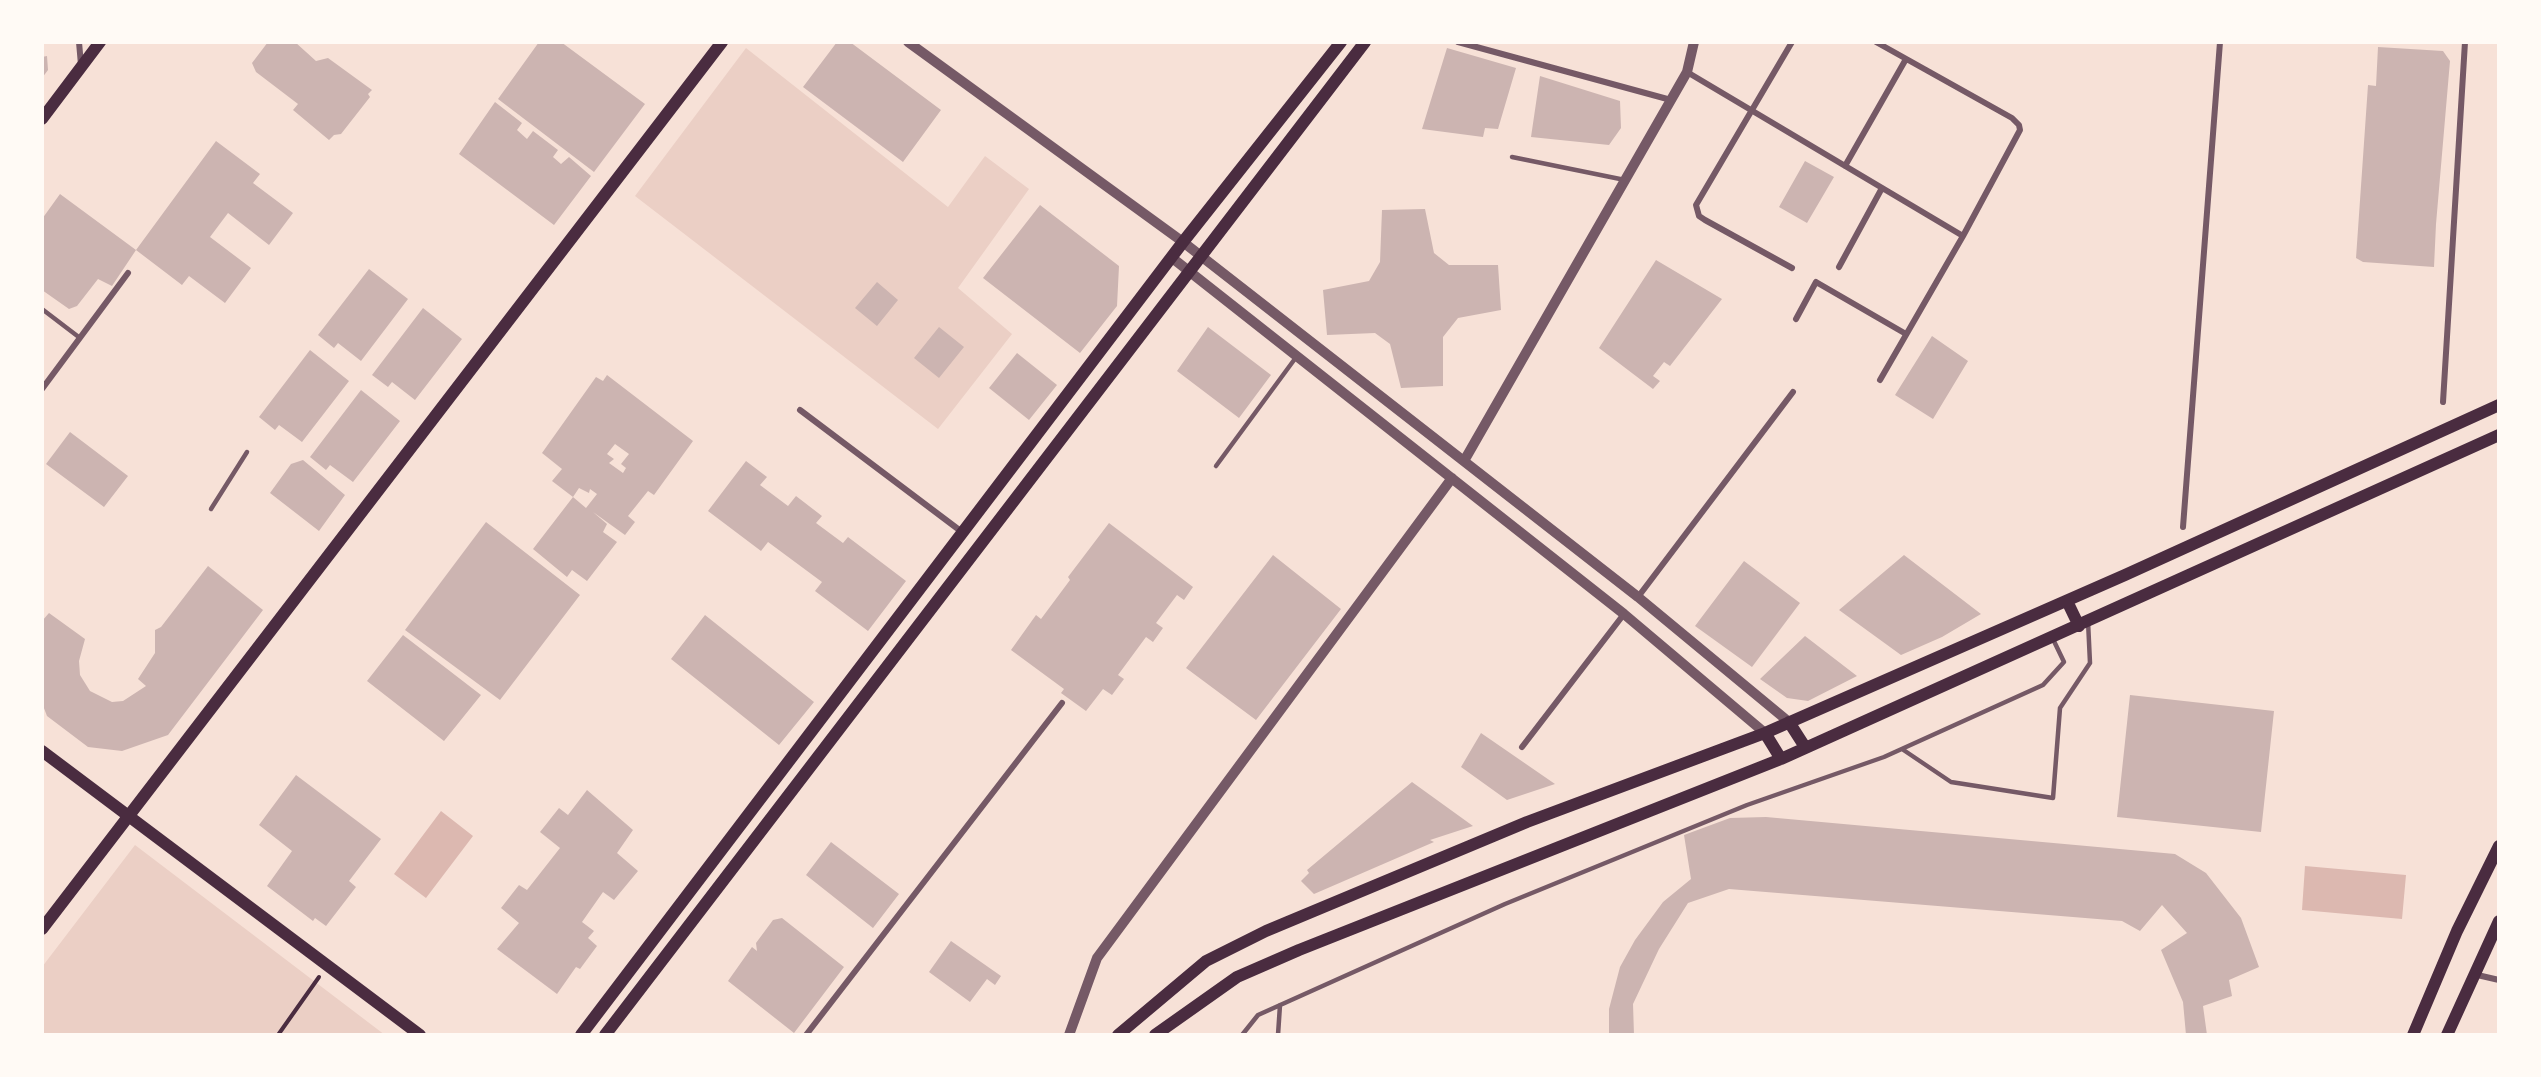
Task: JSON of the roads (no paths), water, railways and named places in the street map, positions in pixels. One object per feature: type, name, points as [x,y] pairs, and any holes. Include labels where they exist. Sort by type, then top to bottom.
[{"type":"main road","points":[[42,118],[100,42]]},
{"type":"main road","points":[[42,929],[722,42]]},
{"type":"main road","points":[[581,1035],[1183,242],[1341,42]]},
{"type":"main road","points":[[605,1035],[1365,42]]},
{"type":"main road","points":[[1236,175],[1251,189]]},
{"type":"main road","points":[[1118,1035],[1206,961],[1302,915],[1516,826],[1765,733],[2067,601],[2499,405]]},
{"type":"main road","points":[[1155,1035],[1237,977],[1299,950],[1781,759],[2499,435]]},
{"type":"main road","points":[[1023,453],[1039,467]]},
{"type":"main road","points":[[2067,601],[2083,623]]},
{"type":"main road","points":[[1789,722],[1805,747]]},
{"type":"main road","points":[[1765,733],[1781,759]]},
{"type":"main road","points":[[42,751],[420,1035]]},
{"type":"main road","points":[[2414,1035],[2457,931],[2499,846]]},
{"type":"main road","points":[[2447,1035],[2499,921]]},
{"type":"street","points":[[79,42],[81,66]]},
{"type":"street","points":[[908,42],[1183,242],[1638,597],[1789,722]]},
{"type":"street","points":[[1458,42],[1671,100]]},
{"type":"street","points":[[1464,461],[1687,72],[1694,42]]},
{"type":"street","points":[[1792,42],[1700,199],[1696,210],[1705,220],[1792,268]]},
{"type":"street","points":[[1876,42],[2012,118],[2019,125],[2019,135],[1880,380]]},
{"type":"street","points":[[2183,528],[2220,42]]},
{"type":"street","points":[[2444,402],[2465,42]]},
{"type":"street","points":[[1845,166],[1906,59]]},
{"type":"street","points":[[1687,72],[1963,236]]},
{"type":"street","points":[[1839,267],[1881,188]]},
{"type":"street","points":[[1172,257],[1624,614],[1765,733]]},
{"type":"street","points":[[42,389],[128,273]]},
{"type":"street","points":[[1796,319],[1816,282],[1906,334]]},
{"type":"street","points":[[1522,747],[1792,392]]},
{"type":"street","points":[[800,410],[962,533]]},
{"type":"street","points":[[1069,1035],[1097,958],[1452,478]]},
{"type":"street","points":[[806,1035],[1062,703]]},
{"type":"street","points":[[2473,974],[2499,980]]},
{"type":"lane","points":[[1512,157],[1625,180]]},
{"type":"lane","points":[[42,309],[80,338]]},
{"type":"lane","points":[[1216,466],[1297,356]]},
{"type":"lane","points":[[211,509],[248,453]]},
{"type":"lane","points":[[1902,749],[1951,782],[2053,798],[2060,708],[2090,663],[2083,623]]},
{"type":"lane","points":[[1242,1035],[1258,1015],[1527,895],[1747,805],[1848,771],[2043,686],[2064,662],[2052,638]]},
{"type":"lane","points":[[1278,1035],[1280,1005]]}]
